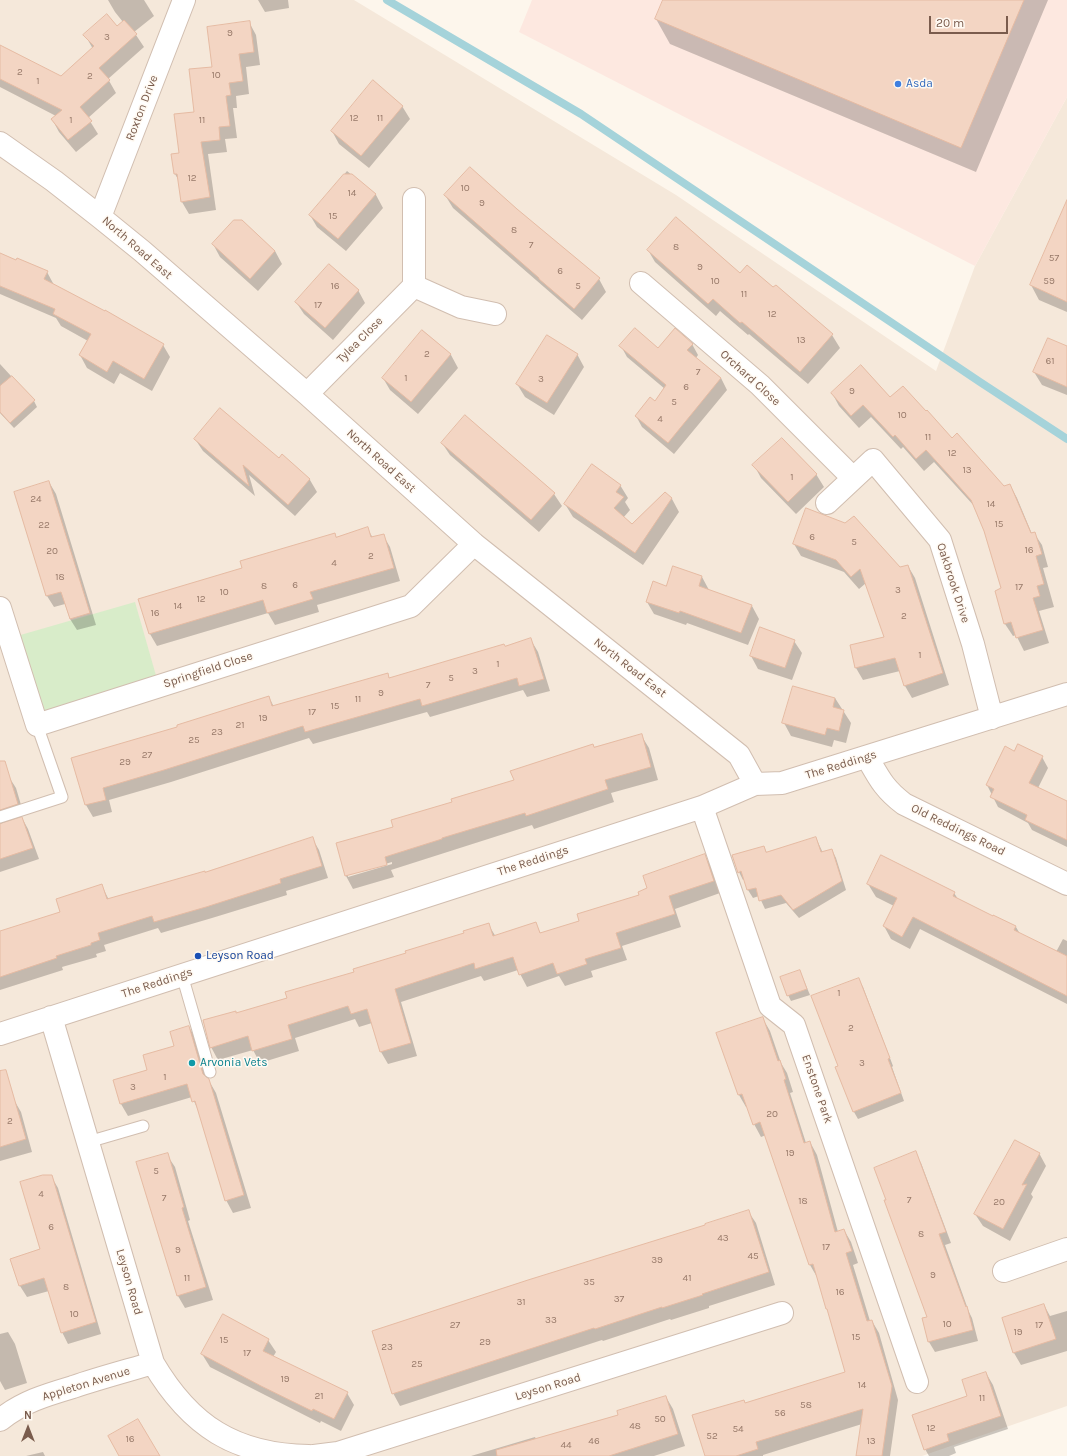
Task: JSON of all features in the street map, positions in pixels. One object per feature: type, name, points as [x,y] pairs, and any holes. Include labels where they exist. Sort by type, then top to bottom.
[{"type":"street","name":"Roxton Drive","points":[[100,216],[184,0]]},
{"type":"street","name":"North Road East","points":[[0,143],[100,216],[306,394],[474,544],[739,755],[755,784]]},
{"type":"street","points":[[414,199],[414,286],[461,307],[495,314]]},
{"type":"street","name":"Orchard Close","points":[[641,283],[760,385],[853,478]]},
{"type":"street","name":"Tylea Close","points":[[306,394],[414,286]]},
{"type":"street","name":"Oakbrook Drive","points":[[827,503],[873,460],[940,540],[973,644],[992,718]]},
{"type":"street","name":"Springfield Close","points":[[37,724],[411,606],[474,544]]},
{"type":"street","points":[[0,608],[37,724]]},
{"type":"street","name":"The Reddings","points":[[0,1034],[240,955],[702,807],[755,784],[782,783],[1067,694]]},
{"type":"street","name":"Old Reddings Road","points":[[867,757],[880,780],[890,793],[904,804],[1067,884]]},
{"type":"street","name":"Enstone Park","points":[[702,807],[770,1006],[794,1025],[917,1382]]},
{"type":"street","name":"Leyson Road","points":[[52,1016],[153,1363],[180,1403],[218,1434],[263,1452],[288,1456],[309,1456]]},
{"type":"street","points":[[1004,1271],[1067,1249]]},
{"type":"street","name":"Leyson Road","points":[[314,1456],[338,1452],[782,1313]]},
{"type":"street","name":"Appleton Avenue","points":[[0,1420],[11,1411],[28,1402],[90,1381],[153,1363]]},
{"type":"lane","points":[[0,817],[62,797],[37,724]]},
{"type":"lane","points":[[182,975],[210,1072]]},
{"type":"lane","points":[[88,1142],[143,1126]]},
{"type":"shaded area","points":[[0,0],[354,0],[676,195],[936,371],[975,266],[1067,97],[1067,1406],[922,1456],[0,1456]]},
{"type":"shaded area","points":[[532,0],[1067,0],[1067,97],[975,266],[519,32]]},
{"type":"green space","points":[[135,602],[159,686],[37,725],[10,638]]},
{"type":"building","name":"Asda","points":[[663,0],[1024,0],[961,148],[655,19]]},
{"type":"building","points":[[107,14],[117,26],[124,20],[137,34],[99,68],[110,80],[80,107],[92,121],[68,140],[51,119],[62,110],[0,79],[0,45],[61,76],[94,46],[83,35]]},
{"type":"building","points":[[250,21],[254,52],[239,54],[243,81],[229,83],[231,95],[226,96],[230,126],[219,127],[220,140],[201,142],[210,197],[181,202],[177,174],[174,174],[171,154],[179,153],[174,114],[194,112],[189,69],[212,67],[207,27]]},
{"type":"building","points":[[373,80],[403,106],[361,156],[331,131]]},
{"type":"building","points":[[470,167],[517,209],[600,278],[574,309],[444,195]]},
{"type":"building","points":[[344,174],[352,174],[376,194],[338,239],[309,215]]},
{"type":"building","points":[[1067,200],[1067,302],[1030,285]]},
{"type":"building","points":[[676,217],[740,273],[747,265],[773,287],[776,285],[833,334],[800,372],[713,299],[708,304],[647,250]]},
{"type":"building","points":[[234,220],[242,220],[275,251],[250,279],[212,244]]},
{"type":"building","points":[[0,253],[16,260],[17,258],[48,271],[44,279],[105,310],[164,344],[144,379],[113,361],[107,372],[79,355],[91,334],[53,314],[55,309],[0,286]]},
{"type":"building","points":[[329,264],[359,290],[325,328],[295,302]]},
{"type":"building","points":[[635,328],[658,348],[675,328],[693,344],[687,350],[721,378],[668,443],[635,416],[650,397],[655,401],[666,385],[619,346]]},
{"type":"building","points":[[422,330],[451,354],[411,402],[382,378]]},
{"type":"building","points":[[547,335],[578,354],[547,403],[516,384]]},
{"type":"building","points":[[1048,338],[1067,346],[1067,387],[1033,372]]},
{"type":"building","points":[[861,365],[890,397],[903,386],[952,438],[957,433],[1004,486],[1010,484],[1031,533],[1035,532],[1042,554],[1036,556],[1044,584],[1037,586],[1040,596],[1033,598],[1043,630],[1016,638],[1011,622],[1004,624],[995,591],[1001,588],[984,531],[971,500],[947,473],[926,450],[916,459],[895,435],[893,437],[863,405],[851,416],[831,393]]},
{"type":"building","points":[[12,376],[35,400],[10,423],[0,412],[0,386]]},
{"type":"building","points":[[220,408],[279,458],[282,454],[310,479],[288,505],[243,465],[249,486],[194,439]]},
{"type":"building","points":[[465,415],[555,493],[531,520],[441,443]]},
{"type":"building","points":[[782,438],[817,474],[788,502],[752,465]]},
{"type":"building","points":[[592,464],[621,485],[616,492],[624,497],[614,508],[632,524],[665,492],[672,498],[635,553],[564,504]]},
{"type":"building","points":[[49,481],[90,613],[70,619],[61,592],[46,596],[14,492]]},
{"type":"building","points":[[806,508],[845,523],[854,516],[900,567],[908,565],[943,673],[904,686],[895,658],[855,668],[850,645],[884,637],[860,569],[851,577],[836,560],[793,544]]},
{"type":"building","points":[[368,527],[371,537],[384,534],[394,568],[310,592],[313,599],[267,613],[263,600],[149,634],[138,599],[242,568],[240,561],[335,533],[336,537]]},
{"type":"building","points":[[673,566],[702,576],[699,586],[752,605],[741,633],[680,611],[679,613],[646,602],[653,581],[666,586]]},
{"type":"building","points":[[760,627],[795,640],[785,668],[750,656]]},
{"type":"building","points":[[531,638],[544,679],[519,686],[517,678],[422,706],[420,699],[305,732],[303,726],[103,788],[106,800],[85,805],[71,758],[177,727],[177,725],[269,696],[272,706],[388,673],[389,678],[504,644],[505,646]]},
{"type":"building","points":[[793,686],[835,698],[833,707],[844,710],[839,731],[827,728],[825,735],[782,723]]},
{"type":"building","points":[[642,734],[651,767],[605,780],[608,789],[526,816],[525,813],[442,838],[385,857],[387,865],[345,876],[336,843],[393,827],[391,820],[452,802],[451,799],[514,780],[510,771],[593,744],[594,747]]},
{"type":"building","points":[[1018,744],[1043,756],[1029,783],[1067,801],[1067,840],[1025,820],[1027,815],[990,797],[994,789],[986,785],[1005,746],[1014,751]]},
{"type":"building","points":[[0,761],[5,761],[18,804],[0,810]]},
{"type":"building","points":[[22,817],[33,848],[0,859],[0,824]]},
{"type":"building","points":[[313,837],[322,866],[280,879],[281,883],[206,907],[154,922],[152,916],[98,933],[100,940],[91,943],[91,945],[56,956],[57,958],[0,977],[0,931],[60,912],[56,899],[102,884],[107,899],[205,872]]},
{"type":"building","points":[[816,837],[821,852],[832,849],[842,881],[793,910],[781,895],[759,901],[756,888],[747,890],[741,871],[738,873],[732,855],[764,846],[766,852]]},
{"type":"building","points":[[705,854],[714,881],[669,896],[675,914],[616,933],[621,948],[585,959],[587,964],[557,974],[553,963],[519,975],[513,957],[475,969],[474,963],[395,989],[411,1043],[380,1052],[367,1009],[351,1014],[348,1006],[288,1025],[292,1039],[252,1051],[248,1036],[210,1048],[203,1020],[236,1011],[236,1013],[287,998],[285,992],[354,972],[353,969],[406,953],[405,951],[464,933],[463,931],[489,923],[493,936],[536,922],[540,933],[579,921],[577,914],[639,895],[638,892],[647,888],[643,876]]},
{"type":"building","points":[[881,855],[955,892],[953,896],[1016,926],[1014,930],[1067,956],[1067,996],[913,917],[902,937],[883,926],[897,898],[867,884]]},
{"type":"building","points":[[800,970],[807,989],[787,996],[780,977]]},
{"type":"building","points":[[859,978],[890,1058],[888,1059],[901,1093],[853,1112],[835,1067],[838,1066],[811,996]]},
{"type":"building","points":[[763,1017],[778,1061],[780,1060],[786,1079],[784,1080],[804,1143],[810,1141],[835,1232],[844,1229],[852,1251],[846,1253],[867,1321],[872,1320],[892,1386],[882,1456],[856,1456],[863,1409],[756,1442],[758,1449],[736,1456],[705,1456],[692,1415],[744,1400],[745,1403],[845,1372],[813,1264],[809,1265],[760,1122],[753,1125],[742,1094],[738,1095],[716,1033]]},
{"type":"building","points":[[189,1026],[203,1074],[209,1079],[244,1195],[225,1201],[195,1101],[192,1102],[187,1084],[120,1104],[113,1080],[147,1070],[143,1055],[174,1046],[170,1032]]},
{"type":"building","points":[[6,1070],[26,1139],[0,1147],[0,1071]]},
{"type":"building","points":[[1015,1140],[1040,1153],[1022,1185],[1027,1184],[1003,1229],[974,1214]]},
{"type":"building","points":[[916,1151],[946,1232],[939,1234],[966,1307],[967,1306],[973,1330],[928,1342],[922,1318],[927,1317],[884,1200],[886,1200],[874,1168]]},
{"type":"building","points":[[168,1153],[184,1207],[182,1208],[206,1287],[177,1296],[136,1162]]},
{"type":"building","points":[[43,1175],[52,1175],[96,1322],[61,1333],[44,1278],[19,1286],[10,1259],[40,1249],[20,1182]]},
{"type":"building","points":[[749,1210],[769,1272],[702,1294],[703,1295],[595,1329],[594,1328],[392,1394],[372,1331]]},
{"type":"building","points":[[1044,1304],[1056,1339],[1013,1353],[1002,1318]]},
{"type":"building","points":[[223,1314],[269,1339],[263,1351],[348,1392],[334,1419],[313,1409],[312,1411],[201,1354]]},
{"type":"building","points":[[986,1372],[1001,1416],[947,1434],[949,1441],[924,1450],[912,1415],[967,1396],[962,1380]]},
{"type":"building","points":[[666,1396],[678,1434],[609,1456],[497,1456],[496,1450],[618,1415],[617,1411]]},
{"type":"building","points":[[138,1419],[160,1456],[119,1456],[108,1436]]},
{"type":"waterway","points":[[387,0],[581,114],[1067,439]]},
{"type":"place","name":"Asda","points":[[898,84]]},
{"type":"place","name":"Leyson Road","points":[[198,956]]},
{"type":"place","name":"Arvonia Vets","points":[[192,1063]]}]
